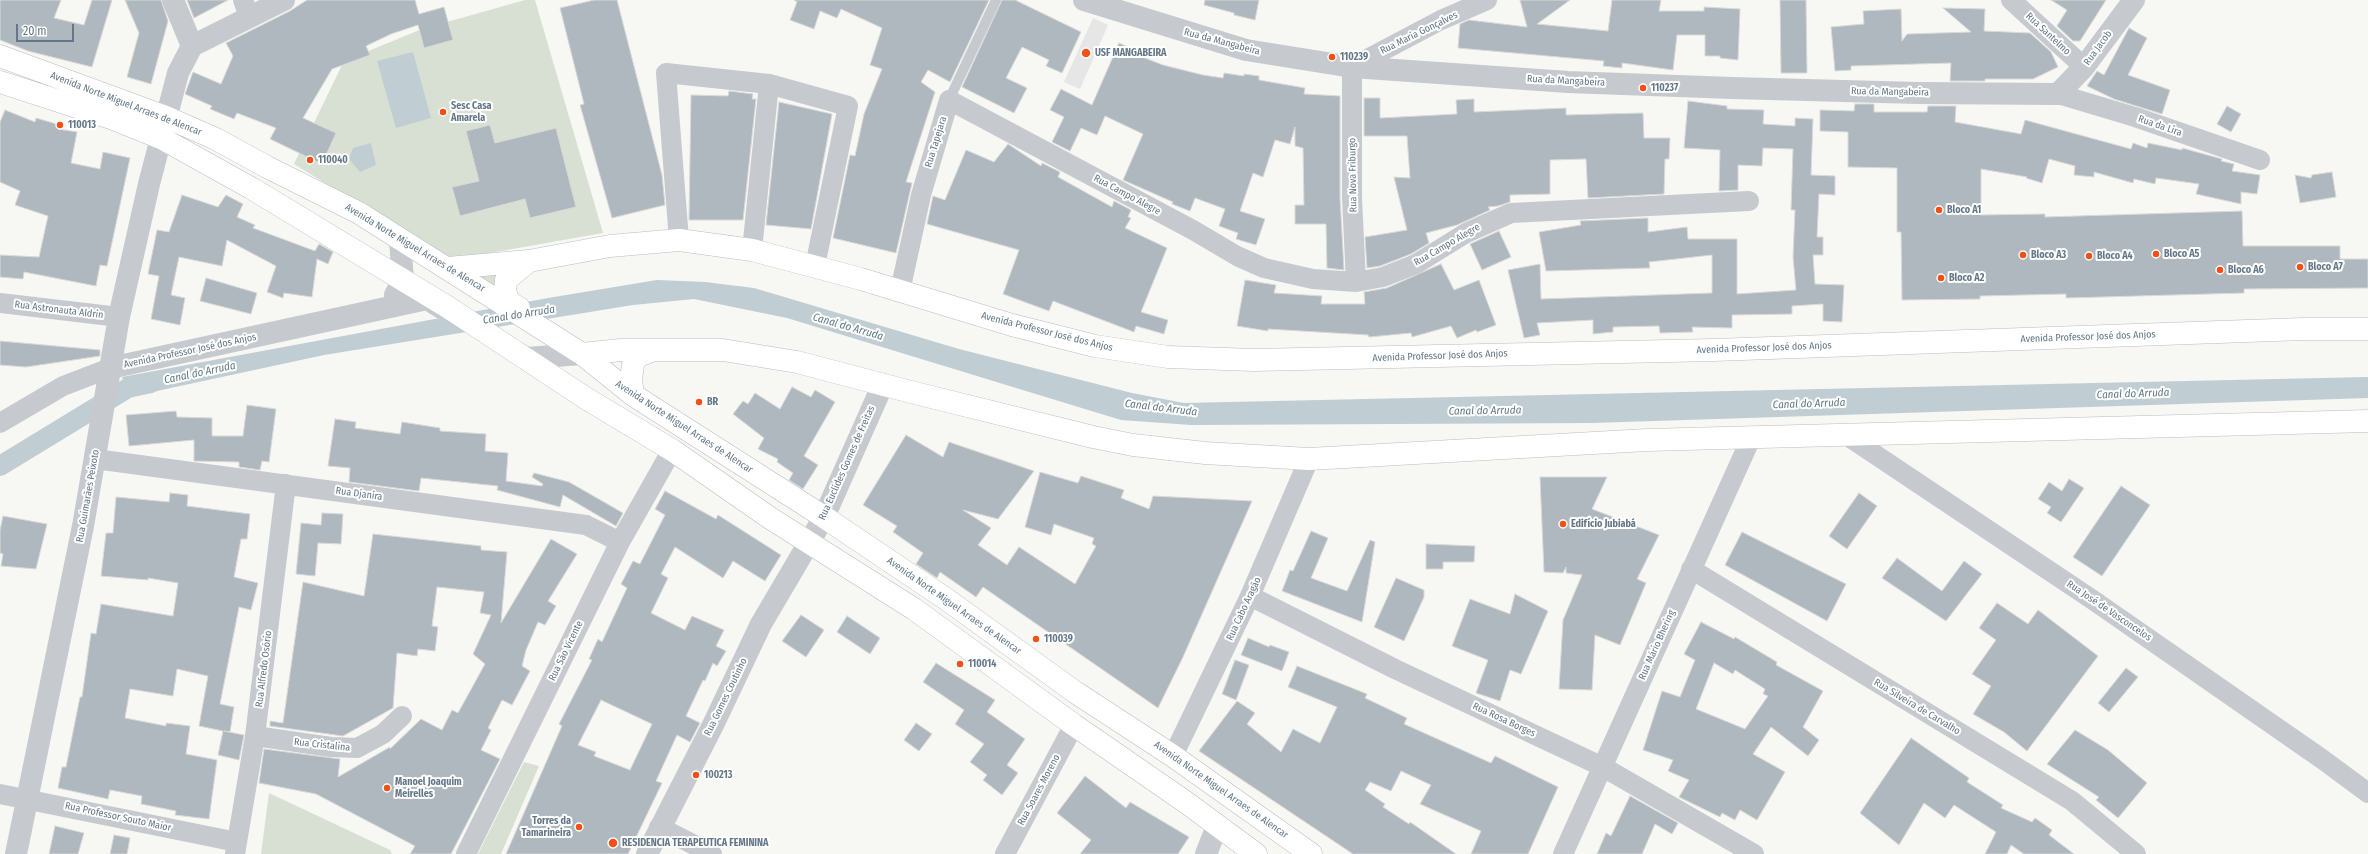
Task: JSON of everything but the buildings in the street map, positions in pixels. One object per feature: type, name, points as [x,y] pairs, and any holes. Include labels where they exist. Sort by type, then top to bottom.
[{"type":"main road","name":"Avenida Norte Miguel Arraes de Alencar","points":[[0,56],[163,128],[250,188],[403,280],[527,358],[587,399],[672,450],[770,518],[809,541],[914,609],[1256,854]]},
{"type":"main road","name":"Avenida Norte Miguel Arraes de Alencar","points":[[0,82],[111,118],[216,139],[267,168],[359,213],[553,335],[586,353],[633,395],[824,517],[946,599],[1075,692],[1173,756],[1311,854]]},
{"type":"main road","name":"Avenida Professor José dos Anjos","points":[[448,268],[529,261],[610,246],[679,240],[752,250],[815,266],[1012,325],[1095,346],[1168,357],[1254,360],[1714,350],[2303,329],[2368,329]]},
{"type":"main road","name":"Avenida Professor José dos Anjos","points":[[529,261],[506,280],[505,291],[508,302],[586,353]]},
{"type":"main road","points":[[586,353],[654,350],[723,350],[797,362],[1085,435],[1133,445],[1204,453],[1309,459],[1640,440],[2368,421]]},
{"type":"main road","points":[[633,395],[631,380],[633,364],[638,356],[654,350]]},
{"type":"street","points":[[173,0],[192,46]]},
{"type":"street","points":[[163,128],[178,72],[192,46],[246,9],[284,0]]},
{"type":"street","name":"Rua da Mangabeira","points":[[1084,0],[1246,50],[1352,67],[1568,82],[1918,93],[2058,94]]},
{"type":"street","name":"Rua Maria Gonçalves","points":[[1352,67],[1441,20],[1487,0]]},
{"type":"street","name":"Rua Santelmo","points":[[2011,0],[2084,67]]},
{"type":"street","name":"Rua Jacob","points":[[2058,94],[2084,67],[2134,0]]},
{"type":"street","name":"Rua Nova Friburgo","points":[[1352,67],[1352,198],[1356,282]]},
{"type":"street","points":[[679,240],[666,74],[769,84],[848,106],[815,266]]},
{"type":"street","points":[[752,250],[769,84]]},
{"type":"street","name":"Rua da Lira","points":[[2058,94],[2135,117],[2260,160]]},
{"type":"street","name":"Rua Campo Alegre","points":[[949,100],[1186,226],[1237,256],[1288,275],[1313,279],[1356,282],[1383,277],[1416,264],[1466,234],[1511,213],[1749,201]]},
{"type":"street","name":"Rua Tapejara","points":[[900,291],[921,194],[949,100]]},
{"type":"street","name":"Rua Guimarães Peixoto","points":[[16,854],[26,798],[95,460],[119,317],[163,128]]},
{"type":"street","points":[[390,307],[403,280],[400,240]]},
{"type":"street","name":"Avenida Professor José dos Anjos","points":[[0,423],[63,386],[390,307],[436,302]]},
{"type":"street","name":"Rua Astronauta Aldrin","points":[[0,303],[119,317]]},
{"type":"street","points":[[527,358],[586,353]]},
{"type":"street","name":"Rua Euclides Gomes de Freitas","points":[[809,541],[824,517],[883,384]]},
{"type":"street","name":"Rua José de Vasconcelos","points":[[1846,435],[2093,600],[2316,754],[2368,793]]},
{"type":"street","name":"Rua Mário Bhering","points":[[1563,854],[1752,436]]},
{"type":"street","name":"Rua São Vicente","points":[[466,854],[620,542],[672,450]]},
{"type":"street","name":"Rua Cabo Aragão","points":[[1173,756],[1250,596],[1309,459]]},
{"type":"street","name":"Rua Djanira","points":[[95,460],[286,484],[586,525],[620,542]]},
{"type":"street","name":"Rua Alfredo Osório","points":[[236,848],[255,736],[286,484]]},
{"type":"street","name":"Rua Gomes Coutinho","points":[[647,854],[659,827],[713,725],[761,624],[809,541]]},
{"type":"street","name":"Rua Silveira de Carvalho","points":[[1691,569],[2072,801],[2136,854]]},
{"type":"street","name":"Rua Rosa Borges","points":[[1250,596],[1395,669],[1603,767],[1754,853]]},
{"type":"street","name":"Rua Cristalina","points":[[255,736],[331,747],[357,748],[383,734],[402,716]]},
{"type":"street","name":"Rua Soares Moreno","points":[[1005,854],[1074,725]]},
{"type":"street","name":"Rua Professor Souto Maior","points":[[0,794],[26,798],[236,848]]},
{"type":"street","points":[[1206,854],[1217,826]]},
{"type":"street","points":[[659,827],[712,854]]},
{"type":"lane","name":"Rua Tapejara","points":[[949,100],[996,0]]},
{"type":"shaded area","name":"Sesc Casa Amarela","points":[[525,0],[535,0],[603,233],[450,260],[294,164],[344,61],[422,29]]},
{"type":"shaded area","name":"USF MANGABEIRA","points":[[1093,18],[1108,25],[1080,89],[1064,82]]},
{"type":"shaded area","points":[[503,270],[493,288],[470,273]]},
{"type":"shaded area","points":[[524,762],[539,766],[501,854],[478,854]]},
{"type":"shaded area","points":[[269,793],[390,850],[392,854],[261,854]]},
{"type":"water","points":[[413,52],[431,118],[396,128],[377,61]]},
{"type":"water","points":[[371,143],[376,165],[360,172],[349,159],[353,148]]},
{"type":"water","points":[[657,280],[705,282],[754,288],[959,349],[1132,393],[1184,403],[2368,377],[2368,398],[1592,423],[1191,425],[1121,420],[787,318],[694,299],[633,305],[324,355],[129,397],[122,377],[548,298]]},
{"type":"waterway","name":"Canal do Arruda","points":[[0,466],[128,388],[151,383]]},
{"type":"place","name":"USF MANGABEIRA","points":[[1086,53]]},
{"type":"place","name":"110239","points":[[1332,57]]},
{"type":"place","name":"110237","points":[[1643,88]]},
{"type":"place","name":"Sesc Casa Amarela","points":[[443,112]]},
{"type":"place","name":"110013","points":[[60,125]]},
{"type":"place","name":"110040","points":[[310,160]]},
{"type":"place","name":"Bloco A1","points":[[1939,210]]},
{"type":"place","name":"Bloco A5","points":[[2156,254]]},
{"type":"place","name":"Bloco A3","points":[[2023,255]]},
{"type":"place","name":"Bloco A4","points":[[2089,256]]},
{"type":"place","name":"Bloco A7","points":[[2300,267]]},
{"type":"place","name":"Bloco A6","points":[[2220,270]]},
{"type":"place","name":"Bloco A2","points":[[1941,278]]},
{"type":"place","name":"BR","points":[[699,402]]},
{"type":"place","name":"Edifício Jubiabá","points":[[1563,524]]},
{"type":"place","name":"110039","points":[[1036,639]]},
{"type":"place","name":"110014","points":[[960,664]]},
{"type":"place","name":"100213","points":[[696,775]]},
{"type":"place","name":"Manoel Joaquim Meirelles","points":[[387,788]]},
{"type":"place","name":"Torres da Tamarineira","points":[[579,827]]},
{"type":"place","name":"RESIDENCIA TERAPEUTICA FEMININA","points":[[613,843]]}]
